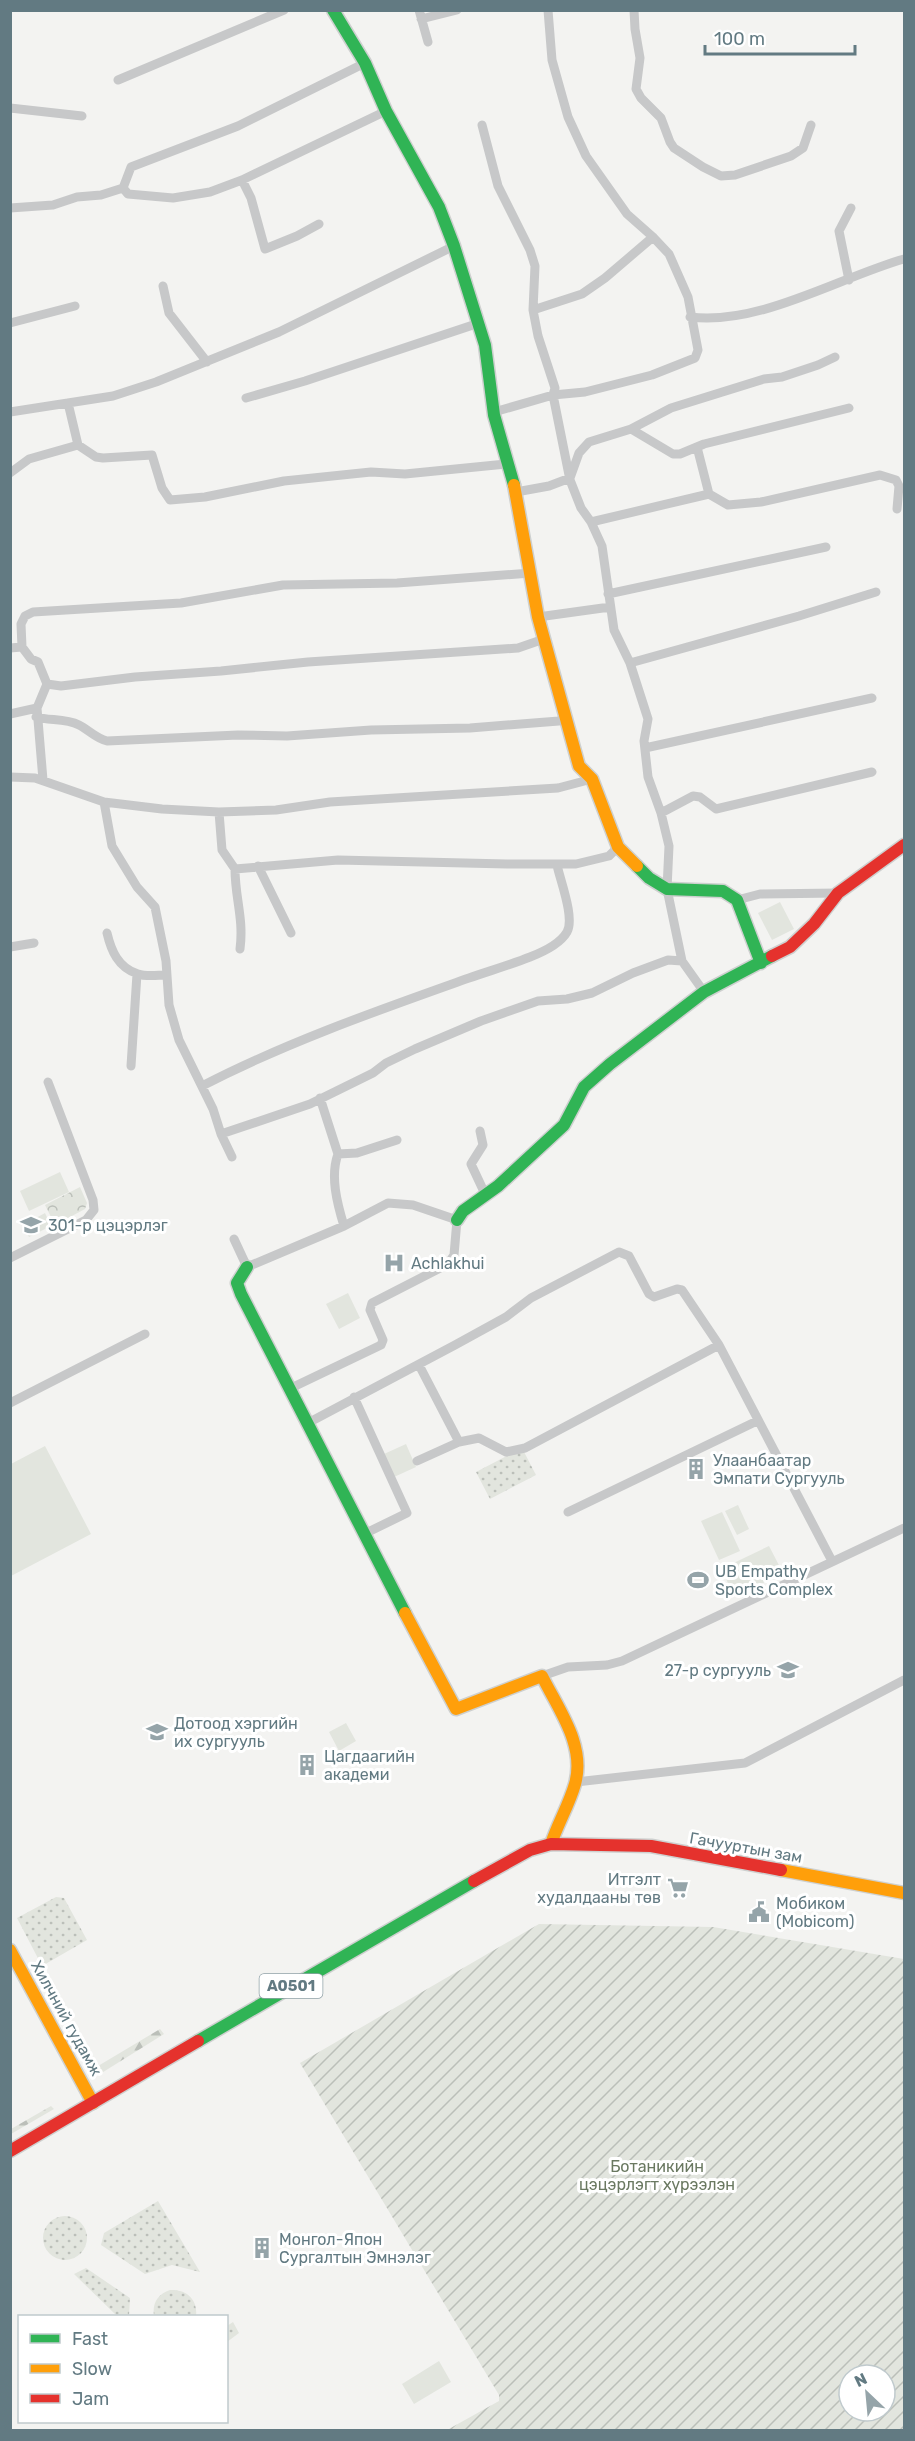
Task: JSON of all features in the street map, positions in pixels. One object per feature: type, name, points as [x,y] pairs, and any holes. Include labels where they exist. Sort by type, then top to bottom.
[{"type":"main road","points":[[333,10],[365,63],[386,111],[439,207],[454,246],[485,345],[494,412],[506,464],[516,492],[538,617],[579,766],[592,779],[618,847],[649,878],[667,889],[723,891],[737,900],[761,963]]},
{"type":"main road","points":[[457,1220],[463,1211],[486,1196],[564,1125],[584,1087],[704,992],[790,947],[802,937],[838,893],[904,845]]},
{"type":"main road","points":[[247,1267],[237,1283],[241,1294],[306,1424],[456,1709],[542,1676],[576,1745],[576,1782],[550,1844]]},
{"type":"main road","name":"Гачууртын зам","points":[[550,1844],[651,1846],[904,1893]]},
{"type":"main road","name":"A0501","points":[[10,2151],[480,1876],[530,1850],[550,1844]]},
{"type":"main road","name":"Хилчний гудамж","points":[[10,1950],[93,2103]]},
{"type":"street","points":[[118,80],[284,10]]},
{"type":"street","points":[[428,42],[420,15],[457,10]]},
{"type":"street","points":[[494,412],[554,395],[585,392],[641,377],[695,358],[698,350],[688,297],[669,254],[654,237],[627,214],[586,156],[568,117],[552,60],[548,10]]},
{"type":"street","points":[[634,10],[640,58],[636,89],[641,98],[661,118],[674,148],[703,167],[721,176],[735,175],[791,156],[803,148],[812,125]]},
{"type":"street","points":[[123,189],[130,167],[238,126],[365,63]]},
{"type":"street","points":[[10,108],[82,116]]},
{"type":"street","points":[[123,189],[128,194],[173,198],[210,192],[242,180],[386,111]]},
{"type":"street","points":[[482,125],[498,186],[530,250],[535,266],[533,310],[538,336],[555,388],[554,395],[570,478],[581,508],[591,522],[602,546],[614,630],[630,663],[648,719],[645,748],[648,777],[661,813],[669,846],[667,889],[682,961],[704,992]]},
{"type":"street","points":[[242,180],[251,198],[265,249],[319,224]]},
{"type":"street","points":[[10,208],[53,205],[77,197],[101,195],[123,189]]},
{"type":"street","points":[[849,280],[839,231],[851,208]]},
{"type":"street","points":[[533,310],[582,294],[654,237]]},
{"type":"street","points":[[10,412],[113,396],[207,362],[279,332],[454,246]]},
{"type":"street","points":[[690,317],[731,315],[759,310],[904,259]]},
{"type":"street","points":[[163,286],[169,313],[207,362]]},
{"type":"street","points":[[10,323],[75,306]]},
{"type":"street","points":[[246,398],[305,381],[478,323]]},
{"type":"street","points":[[516,492],[555,484],[570,478],[579,453],[589,442],[631,429],[671,408],[764,379],[800,371],[835,357]]},
{"type":"street","points":[[68,403],[78,445],[96,457],[103,458],[152,455],[162,488],[170,500],[205,497],[284,480],[371,472],[405,474],[506,464]]},
{"type":"street","points":[[631,429],[673,454],[680,454],[697,447],[849,408]]},
{"type":"street","points":[[10,473],[29,459],[78,445]]},
{"type":"street","points":[[697,447],[709,494]]},
{"type":"street","points":[[591,522],[709,494],[728,505],[761,502],[880,475],[896,480],[899,486],[897,509]]},
{"type":"street","points":[[608,594],[826,547]]},
{"type":"street","points":[[43,780],[36,712],[47,684],[38,662],[31,659],[22,647],[21,624],[25,616],[33,612],[181,603],[283,585],[397,583],[531,573]]},
{"type":"street","points":[[630,663],[876,592]]},
{"type":"street","points":[[538,617],[610,606]]},
{"type":"street","points":[[47,684],[69,685],[308,662],[507,649],[544,639]]},
{"type":"street","points":[[10,648],[22,647]]},
{"type":"street","points":[[645,748],[872,698]]},
{"type":"street","points":[[10,714],[36,712],[47,720],[63,720],[79,725],[99,739],[107,741],[238,735],[287,736],[371,730],[487,728],[559,722],[565,717]]},
{"type":"street","points":[[661,813],[693,796],[700,797],[716,809],[872,772]]},
{"type":"street","points":[[10,777],[43,780],[104,802],[162,809],[219,812],[276,810],[330,802],[558,788],[592,779]]},
{"type":"street","points":[[104,802],[112,846],[137,887],[155,907],[167,975],[169,1005],[179,1040],[202,1086],[232,1157]]},
{"type":"street","points":[[219,812],[222,850],[235,869],[235,888],[243,929],[240,949]]},
{"type":"street","points":[[235,869],[338,860],[557,865],[598,860],[609,856],[618,847]]},
{"type":"street","points":[[202,1086],[263,1057],[402,1003],[530,957],[554,945],[567,933],[569,926],[569,911],[557,865]]},
{"type":"street","points":[[258,866],[291,933]]},
{"type":"street","points":[[737,900],[760,894],[838,893]]},
{"type":"street","points":[[107,933],[115,958],[137,974],[167,975]]},
{"type":"street","points":[[10,947],[34,943]]},
{"type":"street","points":[[221,1134],[260,1123],[320,1098],[373,1073],[386,1063],[415,1049],[481,1021],[538,1002],[567,999],[592,993],[633,973],[668,960],[682,961]]},
{"type":"street","points":[[131,1066],[137,974]]},
{"type":"street","points":[[10,1258],[86,1220],[94,1210],[93,1200],[48,1082]]},
{"type":"street","points":[[320,1098],[338,1154],[333,1166],[339,1209],[344,1226]]},
{"type":"street","points":[[480,1131],[483,1145],[471,1164],[486,1196]]},
{"type":"street","points":[[338,1154],[357,1153],[397,1140]]},
{"type":"street","points":[[234,1239],[247,1267],[344,1226],[388,1203],[413,1204],[457,1220],[454,1256],[448,1264],[370,1306],[383,1340],[381,1345],[289,1389]]},
{"type":"street","points":[[306,1424],[419,1365],[506,1317],[531,1298],[619,1252],[629,1256],[649,1294],[654,1297],[677,1289],[682,1290],[719,1345],[832,1561]]},
{"type":"street","points":[[10,1403],[145,1334]]},
{"type":"street","points":[[417,1461],[459,1442],[479,1438],[506,1452],[525,1448],[719,1345]]},
{"type":"street","points":[[419,1365],[459,1442]]},
{"type":"street","points":[[354,1397],[407,1513],[364,1534]]},
{"type":"street","points":[[568,1512],[757,1421]]},
{"type":"street","points":[[542,1676],[568,1667],[607,1665],[622,1661],[904,1528]]},
{"type":"street","points":[[576,1782],[745,1763],[904,1680]]},
{"type":"green space","points":[[780,902],[794,929],[772,940],[758,913]]},
{"type":"green space","points":[[60,1172],[69,1192],[29,1211],[20,1191]]},
{"type":"green space","points":[[80,1187],[87,1203],[85,1209],[55,1225],[45,1205]]},
{"type":"green space","points":[[45,1213],[51,1226],[29,1237],[23,1225]]},
{"type":"green space","points":[[348,1293],[360,1318],[339,1329],[326,1304]]},
{"type":"green space","points":[[406,1444],[416,1467],[394,1477],[384,1454]]},
{"type":"green space","points":[[45,1446],[91,1534],[11,1576],[11,1464]]},
{"type":"green space","points":[[522,1448],[536,1475],[490,1499],[476,1472]]},
{"type":"green space","points":[[738,1505],[749,1529],[737,1535],[725,1511]]},
{"type":"green space","points":[[722,1512],[740,1551],[719,1560],[701,1521]]},
{"type":"green space","points":[[769,1546],[783,1573],[735,1597],[721,1569]]},
{"type":"green space","points":[[346,1723],[356,1741],[339,1751],[329,1732]]},
{"type":"green space","points":[[56,1897],[64,1898],[87,1940],[42,1966],[17,1918]]},
{"type":"green space","name":"Ботаникийн цэцэрлэгт хүрээлэн","points":[[539,1924],[713,1927],[904,1959],[904,2430],[447,2430],[499,2401],[499,2395],[300,2063]]},
{"type":"green space","points":[[160,2029],[164,2034],[100,2074],[93,2069]]},
{"type":"green space","points":[[51,2106],[54,2109],[11,2134],[11,2129]]},
{"type":"green space","points":[[158,2201],[200,2272],[172,2265],[145,2274],[101,2245],[104,2233]]},
{"type":"green space","points":[[65,2216],[80,2223],[87,2238],[80,2253],[65,2260],[50,2253],[43,2238],[50,2223]]},
{"type":"green space","points":[[86,2268],[130,2298],[129,2315],[116,2315],[74,2274]]},
{"type":"green space","points":[[170,2290],[182,2291],[193,2300],[196,2315],[154,2315],[154,2307],[162,2294]]},
{"type":"green space","points":[[233,2322],[239,2333],[228,2341],[228,2325]]},
{"type":"green space","points":[[439,2361],[451,2382],[414,2404],[402,2384]]},
{"type":"traffic: fast","points":[[333,10],[365,63],[386,111],[439,207],[454,246],[485,345],[494,415],[514,485]]},
{"type":"traffic: fast","points":[[637,866],[649,878],[667,889],[723,891],[737,900],[761,963]]},
{"type":"traffic: fast","points":[[457,1220],[463,1211],[498,1186],[564,1125],[584,1087],[610,1064],[704,992],[772,956]]},
{"type":"traffic: fast","points":[[247,1267],[237,1283],[241,1294],[405,1613]]},
{"type":"traffic: fast","points":[[198,2041],[474,1881]]},
{"type":"traffic: slow","points":[[514,485],[538,617],[579,766],[592,779],[618,847],[637,866]]},
{"type":"traffic: slow","points":[[405,1613],[456,1709],[542,1676],[569,1728],[577,1755],[575,1784],[551,1844]]},
{"type":"traffic: slow","points":[[781,1870],[904,1893]]},
{"type":"traffic: slow","points":[[10,1950],[93,2103]]},
{"type":"traffic: jam","points":[[772,956],[790,947],[814,924],[838,893],[904,845]]},
{"type":"traffic: jam","points":[[474,1881],[530,1850],[551,1844],[651,1846],[781,1870]]},
{"type":"traffic: jam","points":[[10,2151],[198,2041]]},
{"type":"place","name":"301-р цэцэрлэг","points":[[31,1225]]},
{"type":"place","name":"Achlakhui","points":[[394,1263]]},
{"type":"place","name":"Улаанбаатар Эмпати Сургууль","points":[[696,1469]]},
{"type":"place","name":"UB Empathy Sports Complex","points":[[698,1580]]},
{"type":"place","name":"27-р сургууль","points":[[788,1670]]},
{"type":"place","name":"Дотоод хэргийн их сургууль","points":[[157,1732]]},
{"type":"place","name":"Цагдаагийн академи","points":[[307,1765]]},
{"type":"place","name":"Итгэлт худалдааны төв","points":[[678,1888]]},
{"type":"place","name":"Мобиком (Mobicom)","points":[[759,1912]]},
{"type":"place","name":"Монгол-Япон Сургалтын Эмнэлэг","points":[[262,2248]]}]
